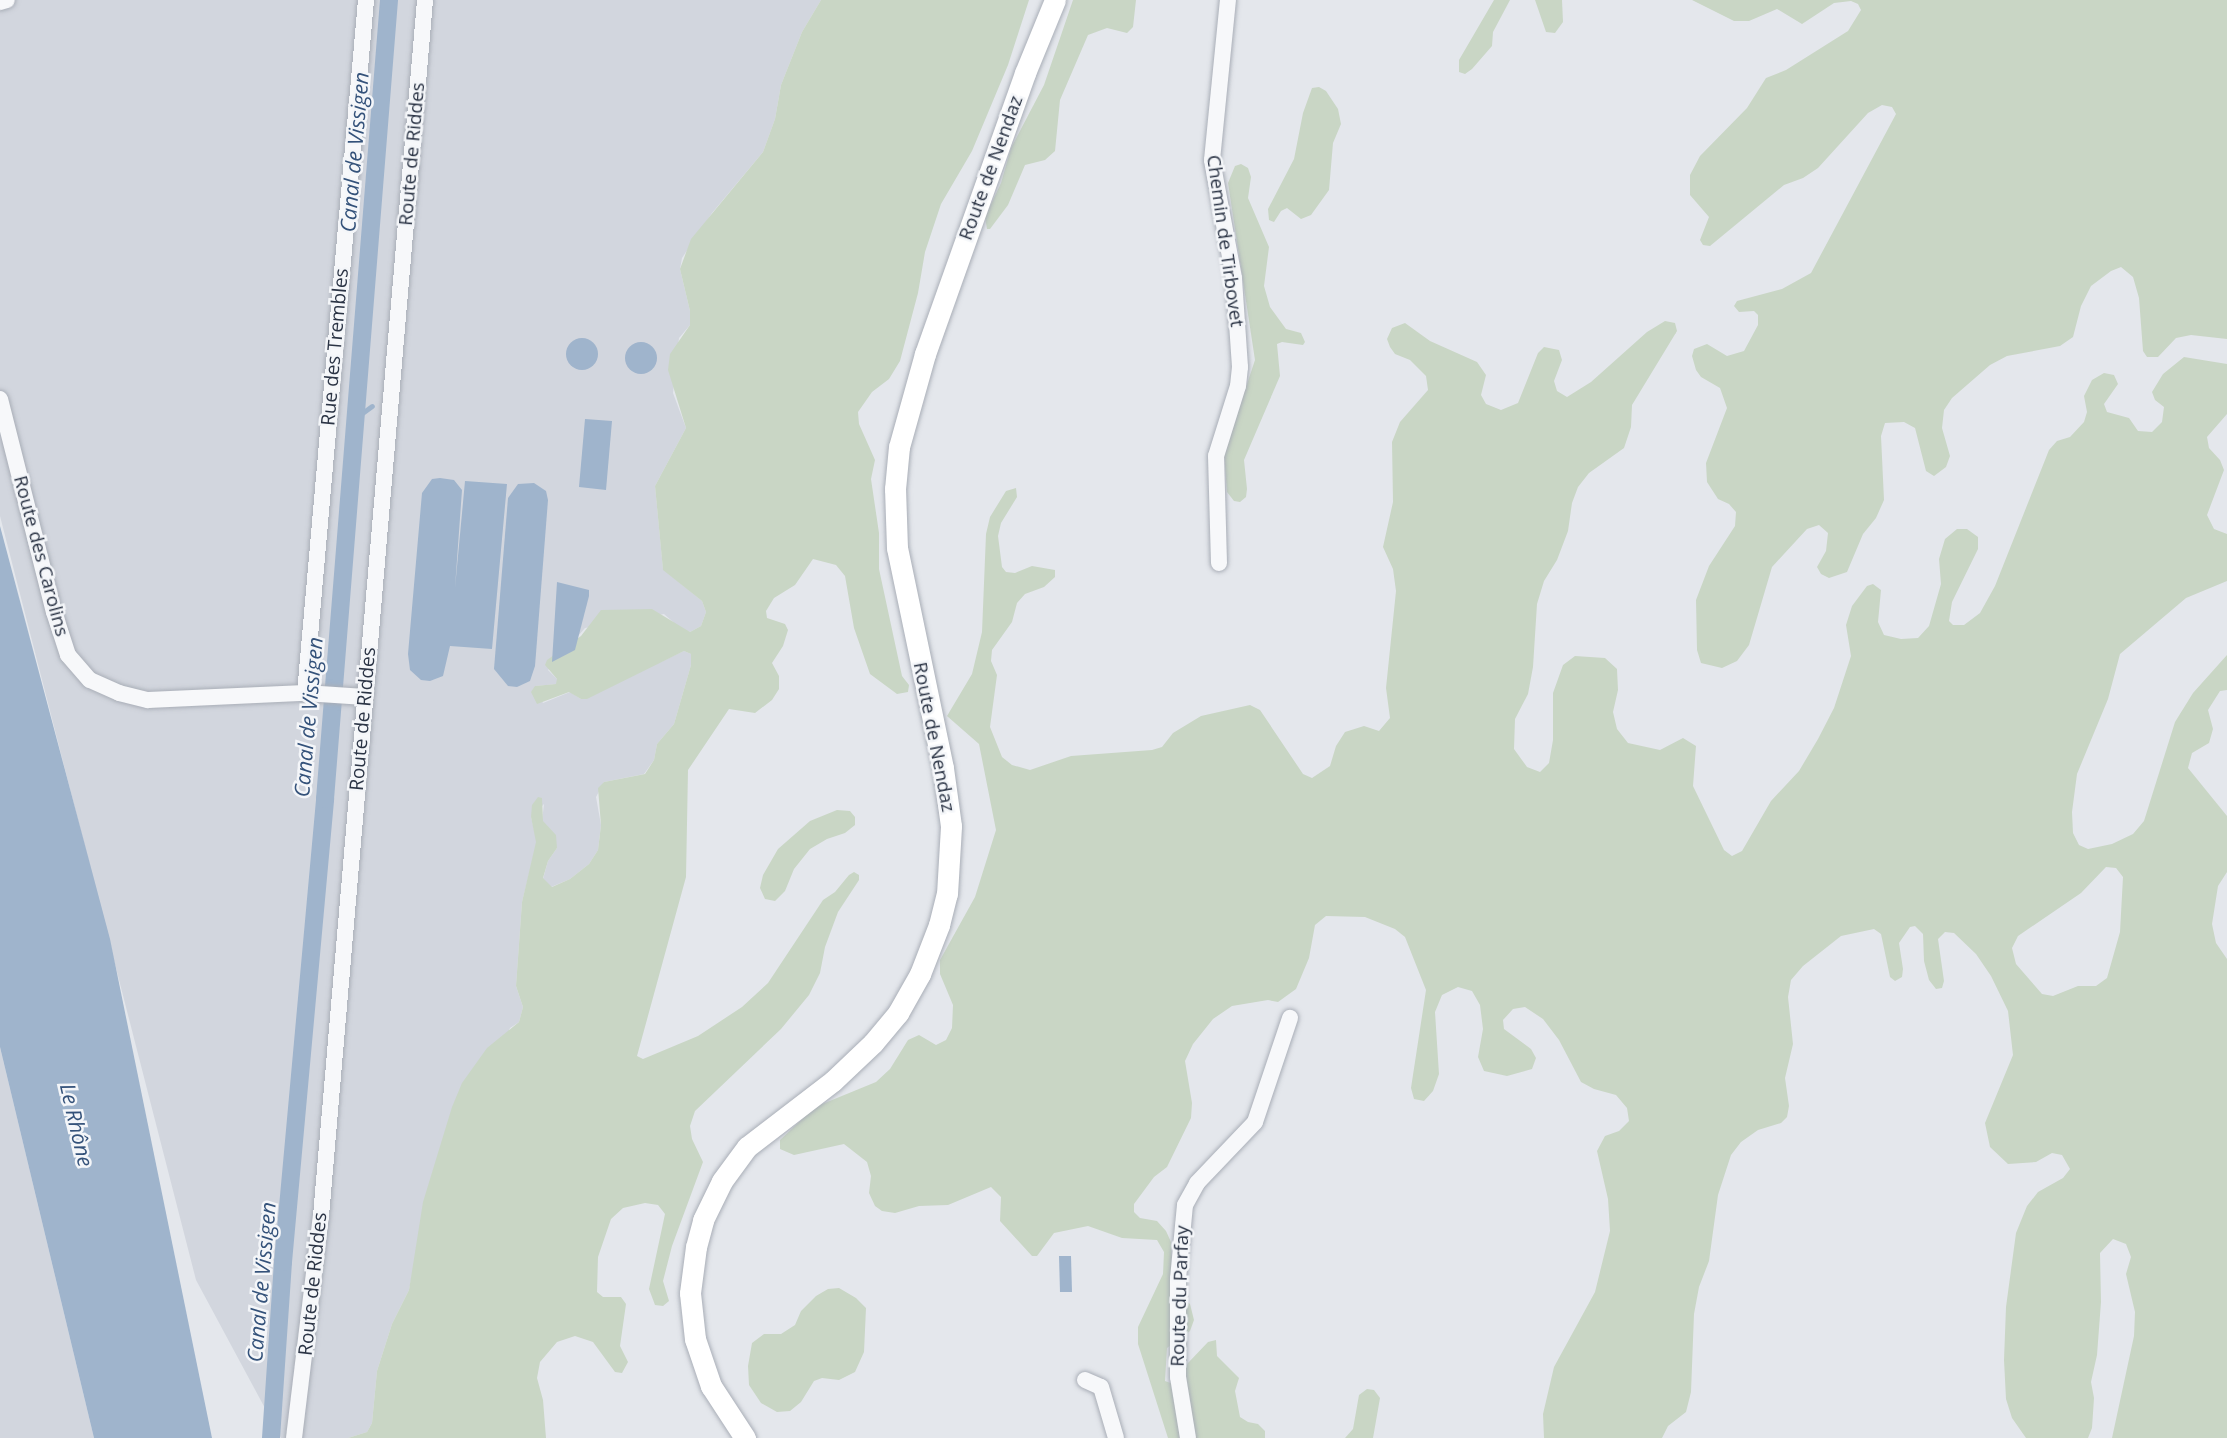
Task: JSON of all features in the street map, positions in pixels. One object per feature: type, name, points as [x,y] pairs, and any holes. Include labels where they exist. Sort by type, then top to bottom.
[{"type":"main road","name":"Route de Nendaz","points":[[746,1438],[711,1386],[695,1339],[691,1293],[696,1247],[703,1220],[722,1181],[747,1147],[833,1082],[873,1043],[898,1013],[920,974],[939,925],[947,894],[951,826],[943,768],[897,548],[895,489],[899,447],[925,354],[1025,74],[1055,0]]},
{"type":"street","points":[[0,2],[7,0]]},
{"type":"street","name":"Rue des Trembles","points":[[304,693],[366,0]]},
{"type":"street","name":"Route de Riddes","points":[[294,1438],[321,1216],[425,0]]},
{"type":"street","name":"Chemin de Tirbovet","points":[[1219,563],[1216,456],[1238,386],[1240,367],[1238,305],[1222,200],[1212,160],[1228,0]]},
{"type":"street","name":"Route des Carolins","points":[[0,399],[54,612],[68,655],[90,680],[119,693],[148,699],[304,693],[365,698]]},
{"type":"street","name":"Route du Parfay","points":[[1188,1438],[1178,1377],[1178,1279],[1185,1205],[1197,1183],[1255,1122],[1290,1018]]},
{"type":"street","points":[[1085,1380],[1101,1387],[1116,1438]]},
{"type":"shaded area","points":[[0,0],[821,0],[802,32],[781,85],[775,119],[763,152],[712,213],[682,258],[680,269],[690,311],[690,325],[679,338],[673,393],[686,428],[655,486],[663,569],[702,601],[706,612],[701,626],[690,632],[681,629],[664,614],[585,628],[548,670],[557,679],[557,684],[535,686],[543,703],[570,692],[581,699],[684,651],[691,654],[691,665],[674,724],[657,744],[654,760],[644,774],[604,782],[596,797],[601,825],[598,850],[589,864],[570,879],[551,887],[543,879],[548,861],[557,848],[542,821],[544,804],[531,817],[537,842],[522,902],[516,986],[523,1007],[519,1022],[510,1028],[416,1255],[409,1290],[392,1324],[377,1371],[372,1423],[367,1432],[348,1438],[281,1438],[196,1280],[0,516]]},
{"type":"shaded area","points":[[0,1047],[94,1438],[0,1438]]},
{"type":"green space","points":[[821,0],[1029,0],[1008,65],[972,151],[941,204],[925,252],[918,293],[900,361],[889,379],[872,392],[858,412],[859,424],[875,460],[871,479],[879,533],[879,569],[902,676],[909,685],[908,692],[897,694],[870,674],[854,628],[845,576],[836,565],[813,559],[795,585],[774,598],[766,611],[767,618],[785,624],[788,630],[783,646],[772,663],[779,676],[779,689],[772,700],[755,713],[729,709],[688,770],[686,877],[637,1056],[643,1059],[698,1036],[742,1007],[768,983],[823,900],[835,892],[854,872],[859,875],[859,880],[838,912],[825,947],[820,973],[809,995],[781,1029],[695,1111],[690,1126],[692,1139],[703,1162],[672,1246],[663,1281],[669,1301],[663,1306],[655,1305],[649,1289],[665,1214],[658,1205],[645,1203],[623,1208],[611,1219],[598,1257],[597,1292],[603,1297],[621,1297],[626,1304],[620,1346],[628,1362],[622,1373],[615,1372],[593,1342],[575,1336],[557,1342],[540,1362],[537,1378],[543,1400],[546,1438],[348,1438],[367,1432],[372,1423],[377,1371],[392,1324],[409,1290],[423,1202],[452,1107],[462,1083],[487,1048],[519,1022],[523,1007],[516,986],[522,902],[536,842],[531,817],[532,805],[538,797],[542,798],[543,821],[556,835],[557,848],[548,861],[543,878],[552,887],[570,879],[589,864],[598,850],[601,825],[598,788],[604,782],[645,774],[654,760],[657,744],[674,724],[691,665],[691,654],[684,651],[587,699],[581,699],[569,692],[537,704],[531,692],[535,686],[556,684],[557,679],[545,665],[547,660],[581,636],[601,610],[652,609],[690,632],[701,626],[706,612],[702,601],[663,570],[655,486],[686,428],[668,370],[670,354],[690,325],[690,311],[680,269],[691,239],[763,152],[775,119],[781,85],[802,32]]},
{"type":"green space","points":[[1073,0],[1136,0],[1133,27],[1127,33],[1107,28],[1088,35],[1060,100],[1055,151],[1045,160],[1025,165],[1008,205],[990,229],[987,229],[985,217],[1001,183],[1011,148],[1044,85]]},
{"type":"green space","points":[[1494,0],[1510,0],[1493,32],[1492,46],[1472,69],[1465,74],[1459,72],[1459,60]]},
{"type":"green space","points":[[1535,0],[1562,0],[1563,22],[1555,33],[1546,32]]},
{"type":"green space","points":[[1692,0],[2227,0],[2227,339],[2191,335],[2176,338],[2158,357],[2147,357],[2143,351],[2139,298],[2133,277],[2121,267],[2111,271],[2091,286],[2081,306],[2073,337],[2060,346],[2007,356],[1990,365],[1952,398],[1944,410],[1942,428],[1950,456],[1946,467],[1934,476],[1926,471],[1915,428],[1904,422],[1885,423],[1881,436],[1884,500],[1876,518],[1863,534],[1847,572],[1829,578],[1821,574],[1817,567],[1826,551],[1828,533],[1819,525],[1807,529],[1772,567],[1749,645],[1737,661],[1722,668],[1701,663],[1697,650],[1696,600],[1709,566],[1735,526],[1736,512],[1729,504],[1718,499],[1707,482],[1706,463],[1727,408],[1720,388],[1701,377],[1696,370],[1692,356],[1694,349],[1707,344],[1727,356],[1744,351],[1758,325],[1758,315],[1754,311],[1739,312],[1734,306],[1737,301],[1782,289],[1811,273],[1896,114],[1892,107],[1882,105],[1868,113],[1818,168],[1803,178],[1784,185],[1710,246],[1703,245],[1700,240],[1709,217],[1690,195],[1690,175],[1700,156],[1747,108],[1766,78],[1786,70],[1848,31],[1861,10],[1858,4],[1851,1],[1834,3],[1802,24],[1777,9],[1749,21],[1734,21]]},
{"type":"green space","points":[[1319,87],[1326,91],[1338,109],[1341,124],[1333,143],[1329,190],[1311,215],[1301,219],[1287,208],[1281,211],[1274,222],[1269,220],[1268,209],[1294,159],[1303,113],[1312,88]]},
{"type":"green space","points":[[1241,164],[1248,168],[1251,177],[1248,198],[1269,247],[1264,286],[1270,307],[1286,329],[1301,333],[1305,342],[1303,345],[1282,342],[1277,344],[1280,376],[1244,460],[1247,489],[1246,497],[1240,502],[1234,501],[1227,492],[1224,453],[1255,360],[1228,183],[1235,166]]},
{"type":"green space","points":[[1665,321],[1675,323],[1677,331],[1632,405],[1631,427],[1624,448],[1589,473],[1578,487],[1572,503],[1568,531],[1557,560],[1544,581],[1537,604],[1533,667],[1528,694],[1515,719],[1514,749],[1527,767],[1540,772],[1549,763],[1553,740],[1553,693],[1563,665],[1575,656],[1605,658],[1617,669],[1618,690],[1613,712],[1617,729],[1628,743],[1660,750],[1683,738],[1696,746],[1693,786],[1724,850],[1732,856],[1742,851],[1771,801],[1799,771],[1834,708],[1851,656],[1846,625],[1852,606],[1867,586],[1873,584],[1881,590],[1878,622],[1884,635],[1901,639],[1918,638],[1929,626],[1941,584],[1939,559],[1945,539],[1957,529],[1967,529],[1978,537],[1978,549],[1952,602],[1949,621],[1953,625],[1964,625],[1980,613],[1995,586],[2049,450],[2057,441],[2070,437],[2084,422],[2087,412],[2084,396],[2092,380],[2104,373],[2114,375],[2118,384],[2104,404],[2107,412],[2129,418],[2138,431],[2152,432],[2162,422],[2164,407],[2155,400],[2152,392],[2163,374],[2184,357],[2227,364],[2227,414],[2207,437],[2209,448],[2220,460],[2224,470],[2207,515],[2214,529],[2227,534],[2227,581],[2186,598],[2120,654],[2108,699],[2077,774],[2072,812],[2073,833],[2079,845],[2088,849],[2112,844],[2133,834],[2144,821],[2175,722],[2193,693],[2227,655],[2227,690],[2220,691],[2208,710],[2213,729],[2209,743],[2192,753],[2188,768],[2227,816],[2227,872],[2218,886],[2212,924],[2216,943],[2227,959],[2227,1438],[2112,1438],[2134,1336],[2135,1312],[2126,1274],[2131,1257],[2126,1244],[2113,1239],[2100,1253],[2101,1302],[2097,1355],[2091,1382],[2094,1398],[2092,1428],[2088,1438],[2026,1438],[2012,1418],[2006,1399],[2004,1360],[2006,1307],[2016,1233],[2027,1206],[2038,1192],[2063,1178],[2070,1169],[2062,1155],[2052,1153],[2036,1162],[2008,1164],[1990,1147],[1985,1123],[2013,1055],[2008,1011],[1991,976],[1976,954],[1954,933],[1945,932],[1938,939],[1944,981],[1942,988],[1936,989],[1929,980],[1924,961],[1923,934],[1915,926],[1910,927],[1899,943],[1903,969],[1902,977],[1895,981],[1890,977],[1881,934],[1874,929],[1841,936],[1803,966],[1791,980],[1788,997],[1793,1044],[1785,1078],[1789,1106],[1787,1117],[1781,1123],[1758,1130],[1741,1142],[1731,1155],[1718,1195],[1709,1261],[1699,1287],[1694,1314],[1691,1392],[1686,1412],[1668,1426],[1662,1438],[1544,1438],[1543,1414],[1554,1367],[1595,1292],[1610,1231],[1608,1199],[1597,1151],[1605,1136],[1619,1131],[1629,1121],[1627,1108],[1616,1095],[1581,1082],[1559,1040],[1543,1019],[1525,1007],[1513,1009],[1503,1020],[1504,1029],[1531,1049],[1536,1058],[1532,1069],[1507,1076],[1484,1071],[1478,1057],[1483,1029],[1480,1005],[1472,991],[1458,987],[1442,995],[1435,1012],[1439,1074],[1433,1091],[1424,1101],[1414,1099],[1411,1088],[1426,990],[1405,937],[1395,929],[1365,917],[1326,916],[1315,925],[1309,958],[1296,989],[1278,1002],[1268,1000],[1232,1006],[1213,1019],[1193,1044],[1185,1061],[1192,1103],[1191,1118],[1167,1167],[1154,1177],[1134,1204],[1134,1212],[1140,1218],[1157,1221],[1166,1231],[1171,1242],[1173,1291],[1190,1304],[1194,1320],[1190,1331],[1167,1348],[1165,1381],[1176,1385],[1188,1363],[1208,1342],[1216,1340],[1217,1356],[1239,1378],[1235,1391],[1240,1417],[1258,1424],[1265,1431],[1265,1438],[1168,1438],[1138,1344],[1138,1327],[1163,1274],[1164,1252],[1157,1240],[1122,1238],[1088,1226],[1054,1233],[1037,1256],[1032,1256],[1000,1221],[1001,1197],[991,1187],[948,1205],[919,1206],[895,1213],[882,1211],[875,1206],[869,1193],[871,1176],[867,1162],[844,1144],[794,1155],[780,1149],[780,1140],[815,1107],[876,1082],[890,1069],[908,1040],[919,1035],[936,1045],[946,1040],[952,1028],[953,1005],[940,974],[940,960],[975,897],[996,830],[979,744],[947,716],[972,674],[982,632],[986,534],[990,517],[1006,491],[1016,488],[1017,497],[1001,523],[998,536],[1002,567],[1006,572],[1015,573],[1032,566],[1055,570],[1055,577],[1044,587],[1025,594],[1017,603],[1012,622],[992,650],[991,661],[997,675],[990,727],[1002,757],[1012,765],[1030,770],[1071,756],[1152,750],[1162,747],[1173,733],[1201,716],[1250,705],[1260,710],[1303,774],[1312,778],[1330,766],[1336,746],[1345,732],[1364,726],[1379,731],[1390,718],[1386,688],[1396,591],[1393,569],[1383,547],[1393,502],[1392,442],[1400,422],[1428,390],[1426,376],[1410,360],[1395,354],[1390,347],[1387,339],[1392,328],[1405,323],[1430,341],[1477,362],[1486,375],[1481,395],[1486,404],[1501,410],[1518,403],[1538,353],[1544,347],[1559,350],[1562,360],[1554,381],[1557,391],[1567,397],[1591,382],[1647,332]],"holes":[[[2106,867],[2116,868],[2123,877],[2120,932],[2107,978],[2096,986],[2078,986],[2053,996],[2042,994],[2016,964],[2012,948],[2018,936],[2081,893]]]},
{"type":"green space","points":[[837,810],[850,811],[855,817],[855,825],[845,833],[810,849],[794,869],[785,891],[775,901],[765,899],[760,888],[763,875],[778,849],[810,821]]},
{"type":"green space","points":[[839,1288],[866,1308],[864,1352],[855,1372],[839,1380],[822,1378],[814,1381],[801,1402],[790,1411],[777,1412],[761,1403],[749,1385],[748,1366],[752,1343],[764,1334],[781,1334],[795,1325],[801,1311],[816,1296],[828,1289]]},
{"type":"green space","points":[[1367,1389],[1374,1390],[1380,1398],[1373,1438],[1345,1438],[1353,1429],[1359,1395]]},
{"type":"water","points":[[582,338],[593,343],[598,354],[593,365],[582,370],[571,365],[566,354],[571,343]]},
{"type":"water","points":[[641,342],[652,347],[657,358],[652,369],[641,374],[630,369],[625,358],[630,347]]},
{"type":"water","points":[[585,419],[612,421],[606,490],[579,487]]},
{"type":"water","points":[[432,479],[454,480],[462,490],[455,588],[465,481],[507,484],[492,649],[450,646],[443,676],[430,681],[421,680],[410,670],[408,654],[422,493]]},
{"type":"water","points":[[534,483],[546,491],[548,500],[535,666],[530,681],[517,687],[508,686],[494,669],[508,498],[518,484]]},
{"type":"water","name":"Le Rhône","points":[[0,526],[110,939],[212,1438],[94,1438],[0,1047]]},
{"type":"water","points":[[557,582],[589,590],[589,596],[575,650],[552,662]]},
{"type":"water","points":[[1059,1256],[1071,1256],[1072,1292],[1060,1292]]},
{"type":"waterway","name":"Canal de Vissigen","points":[[271,1438],[283,1262],[325,799],[389,0]]},
{"type":"waterway","points":[[354,419],[372,406]]}]
